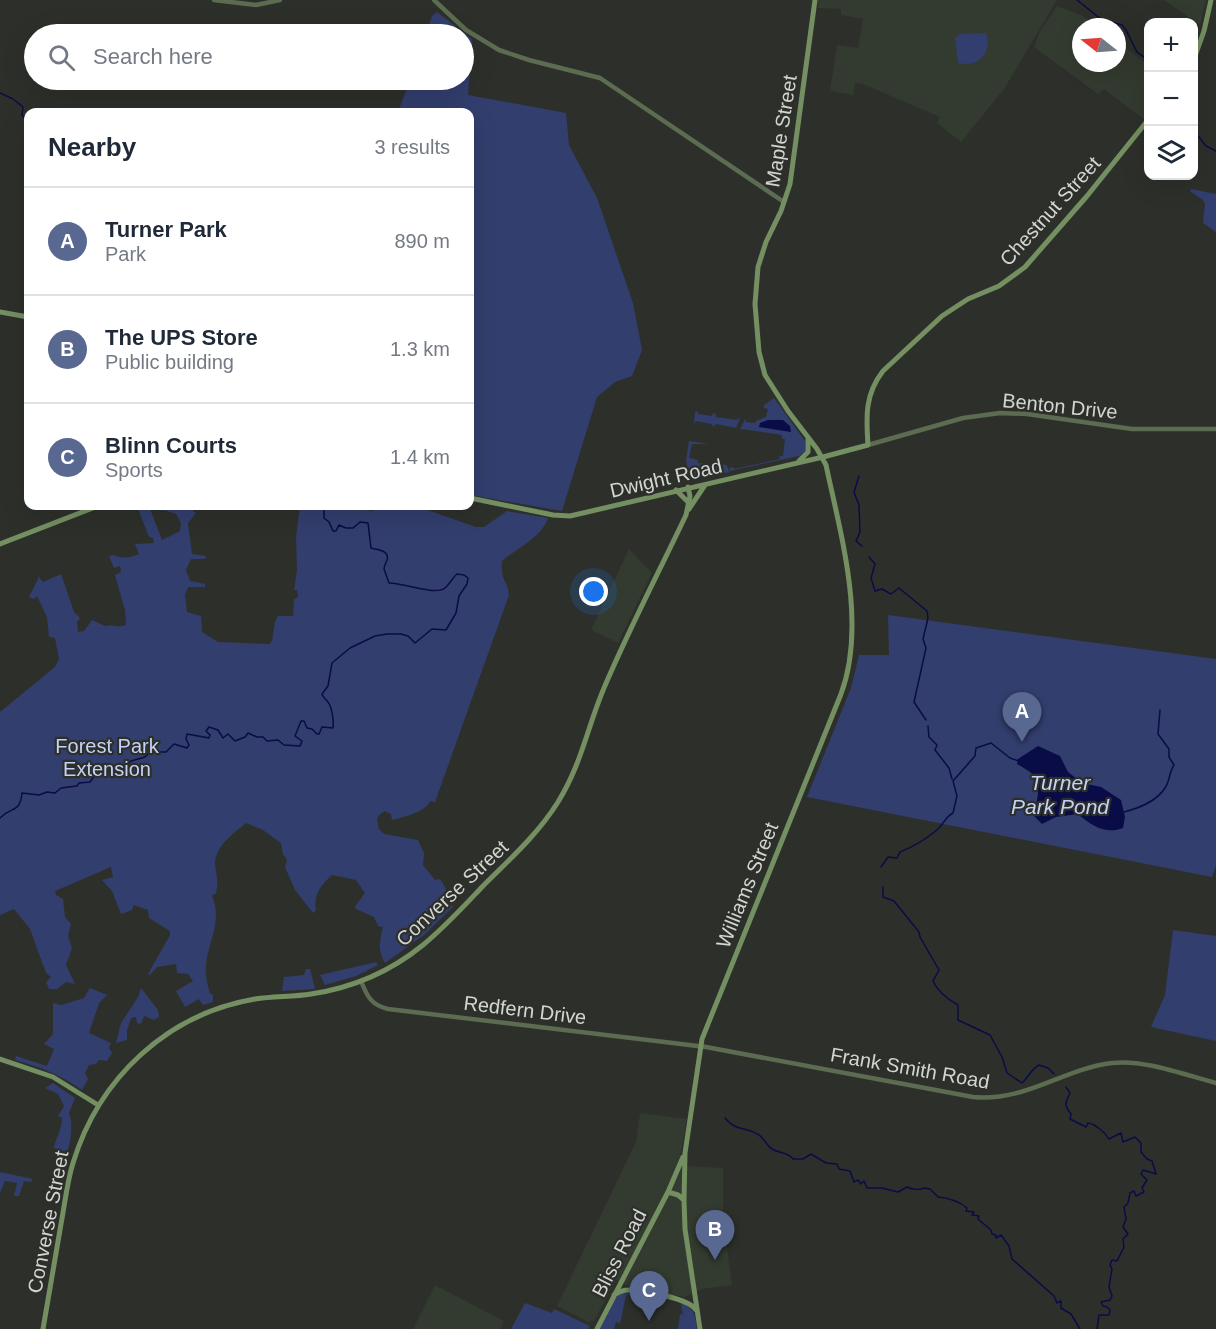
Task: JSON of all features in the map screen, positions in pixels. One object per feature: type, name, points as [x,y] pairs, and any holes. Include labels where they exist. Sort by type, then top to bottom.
[{"type":"main road","name":"Maple Street","points":[[815,0],[791,176],[784,202],[765,242],[758,267],[755,304],[760,364],[788,411],[823,457]]},
{"type":"main road","points":[[1198,48],[1211,0]]},
{"type":"main road","name":"Chestnut Street","points":[[868,445],[866,412],[868,398],[875,381],[883,371],[942,316],[957,306],[999,286],[1024,267],[1077,208],[1144,126]]},
{"type":"main road","points":[[0,312],[24,316]]},
{"type":"main road","points":[[797,463],[808,452],[808,436]]},
{"type":"main road","name":"Dwight Road","points":[[474,499],[565,516],[868,445]]},
{"type":"main road","name":"Williams Street","points":[[700,1329],[684,1200],[685,1153],[700,1047],[847,672],[851,639],[849,583],[823,457]]},
{"type":"main road","points":[[688,510],[706,483]]},
{"type":"main road","name":"Converse Street","points":[[43,1329],[71,1169],[86,1128],[116,1079],[140,1054],[171,1031],[193,1019],[239,1002],[322,993],[361,981],[396,964],[429,940],[522,847],[549,815],[573,774],[586,744],[605,686],[688,510],[690,503],[688,487]]},
{"type":"main road","points":[[676,490],[690,503]]},
{"type":"main road","points":[[0,544],[88,510]]},
{"type":"main road","points":[[0,1059],[50,1076],[98,1105]]},
{"type":"main road","name":"Bliss Road","points":[[597,1329],[668,1192],[685,1153]]},
{"type":"main road","name":"Bliss Road","points":[[668,1192],[684,1200]]},
{"type":"main road","points":[[622,1280],[624,1286],[630,1289],[680,1299],[693,1305],[697,1312]]},
{"type":"main road","points":[[614,1295],[630,1289]]},
{"type":"main road","points":[[680,1299],[690,1297],[695,1291]]},
{"type":"street","points":[[214,0],[259,5],[279,0]]},
{"type":"street","points":[[434,0],[460,24]]},
{"type":"street","points":[[474,35],[499,50],[600,78],[784,202]]},
{"type":"street","name":"Benton Drive","points":[[868,445],[963,418],[1000,413],[1027,414],[1132,429],[1216,429]]},
{"type":"street","name":"Redfern Drive","points":[[361,981],[369,999],[376,1005],[388,1009],[700,1047]]},
{"type":"street","name":"Frank Smith Road","points":[[700,1047],[760,1056],[978,1098],[1015,1095],[1091,1067],[1120,1062],[1141,1064],[1216,1083]]},
{"type":"shaded area","points":[[818,0],[1057,0],[1004,89],[961,142],[937,123],[940,117],[863,84],[855,83],[853,95],[830,91],[837,45],[858,48],[863,19],[841,15],[841,9],[818,8]]},
{"type":"shaded area","points":[[1164,0],[1206,0],[1200,25],[1198,18],[1190,18]]},
{"type":"shaded area","points":[[1057,6],[1085,18],[1072,18],[1072,72],[1126,72],[1126,48],[1144,62],[1143,119],[1104,89],[1098,94],[1034,47],[1040,31]]},
{"type":"shaded area","points":[[629,549],[652,573],[618,643],[591,630]]},
{"type":"shaded area","points":[[640,1113],[687,1119],[679,1163],[687,1166],[723,1168],[723,1219],[732,1285],[701,1289],[685,1297],[630,1287],[616,1280],[594,1321],[591,1320],[590,1323],[557,1306],[636,1142]]},
{"type":"shaded area","points":[[435,1285],[504,1321],[500,1329],[413,1329]]},
{"type":"green space","points":[[437,12],[453,24],[429,24],[432,16]]},
{"type":"green space","points":[[986,33],[987,47],[982,57],[972,63],[958,63],[955,38],[960,34]]},
{"type":"green space","points":[[406,90],[468,90],[468,95],[566,113],[569,145],[597,198],[633,303],[642,350],[632,376],[615,382],[597,397],[562,511],[474,496],[474,108],[400,108]]},
{"type":"green space","points":[[1191,189],[1216,194],[1216,232],[1203,223],[1205,204],[1190,191]]},
{"type":"green space","points":[[774,398],[805,441],[805,451],[799,456],[730,471],[729,468],[734,469],[780,459],[779,456],[783,456],[785,439],[782,439],[782,435],[740,430],[745,419],[746,422],[755,423],[766,417],[768,409],[764,408],[764,405]]},
{"type":"green space","points":[[698,411],[698,414],[712,416],[713,413],[716,417],[740,419],[736,428],[716,424],[713,427],[712,424],[696,421],[694,424],[695,412]]},
{"type":"green space","points":[[689,441],[709,444],[692,444],[689,458],[698,460],[698,463],[727,465],[729,472],[690,479],[686,461]]},
{"type":"green space","name":"Forest Park Extension","points":[[139,510],[151,510],[162,540],[180,531],[181,523],[176,514],[164,510],[193,510],[196,513],[188,523],[192,554],[206,556],[205,559],[191,559],[186,570],[190,581],[205,584],[205,587],[188,587],[185,595],[187,612],[201,616],[202,632],[218,642],[269,644],[272,641],[278,616],[293,616],[294,599],[298,597],[297,590],[294,590],[299,510],[427,510],[476,527],[484,527],[507,511],[548,518],[534,537],[502,561],[502,573],[509,595],[435,802],[430,801],[419,811],[392,820],[391,814],[385,811],[377,819],[379,829],[384,834],[418,840],[424,853],[423,865],[435,880],[440,879],[446,890],[448,902],[453,907],[424,935],[385,963],[380,950],[383,927],[378,926],[374,917],[354,908],[365,893],[356,880],[332,875],[319,891],[316,910],[313,913],[295,890],[285,867],[287,860],[281,843],[263,830],[246,823],[226,840],[216,857],[217,885],[216,893],[212,896],[216,914],[206,969],[207,983],[213,995],[213,1002],[203,1005],[199,999],[185,1007],[176,991],[193,981],[188,974],[177,973],[176,964],[157,967],[150,975],[148,974],[170,935],[170,931],[149,918],[148,910],[134,905],[132,910],[121,914],[112,891],[102,880],[113,877],[111,867],[55,891],[56,895],[63,899],[65,917],[71,924],[68,936],[72,948],[66,965],[75,984],[66,982],[57,989],[49,989],[46,982],[51,977],[46,973],[30,929],[14,909],[0,915],[0,712],[55,667],[59,659],[55,638],[49,637],[47,617],[37,596],[34,599],[29,597],[38,576],[43,582],[61,574],[74,612],[80,618],[77,622],[78,632],[84,631],[92,620],[105,626],[126,625],[125,610],[115,575],[121,572],[120,566],[114,568],[109,556],[123,557],[139,554],[135,544],[154,543],[153,538],[149,537]]},
{"type":"green space","points":[[888,615],[1216,659],[1216,865],[1212,877],[807,797],[851,688],[859,655],[889,655]]},
{"type":"green space","points":[[1173,930],[1216,936],[1216,1041],[1151,1027],[1165,995]]},
{"type":"green space","points":[[376,962],[378,965],[356,976],[325,985],[320,975]]},
{"type":"green space","points":[[306,969],[310,969],[315,989],[282,991],[284,977],[304,975]]},
{"type":"green space","points":[[90,988],[107,995],[99,1003],[89,1033],[111,1043],[109,1048],[112,1053],[107,1061],[99,1060],[96,1064],[89,1065],[85,1073],[88,1079],[82,1090],[50,1072],[15,1060],[16,1056],[47,1066],[54,1049],[44,1044],[53,1034],[53,1003],[61,1005],[84,998]]},
{"type":"green space","points":[[141,988],[158,1010],[159,1017],[154,1020],[144,1016],[141,1024],[137,1023],[136,1017],[131,1018],[127,1040],[116,1043],[121,1023],[138,997]]},
{"type":"green space","points":[[53,1083],[75,1098],[69,1113],[71,1132],[67,1152],[54,1148],[62,1122],[62,1118],[58,1116],[64,1106],[58,1094],[45,1088]]},
{"type":"green space","points":[[0,1172],[33,1179],[31,1182],[24,1181],[19,1196],[14,1196],[17,1183],[5,1181],[0,1193]]},
{"type":"green space","points":[[622,1293],[653,1298],[626,1295],[619,1329],[620,1323],[616,1322],[614,1329],[600,1329],[606,1316],[609,1318],[606,1315],[616,1297]]},
{"type":"green space","points":[[525,1303],[552,1313],[554,1309],[590,1326],[588,1329],[511,1329]]},
{"type":"green space","points":[[681,1303],[694,1313],[697,1329],[678,1329],[680,1314],[683,1315]]},
{"type":"water","points":[[768,420],[783,420],[790,426],[791,432],[759,427],[760,423]]},
{"type":"water","name":"Turner Park Pond","points":[[1038,746],[1060,756],[1068,772],[1082,783],[1101,787],[1121,800],[1125,817],[1123,828],[1104,830],[1078,814],[1056,817],[1042,824],[1034,816],[1038,792],[1037,781],[1030,772],[1017,764],[1018,759]]},
{"type":"waterway","points":[[1077,0],[1102,20],[1122,25],[1137,52],[1144,57]]},
{"type":"waterway","points":[[0,93],[23,107],[24,117]]},
{"type":"waterway","points":[[1194,126],[1194,131],[1206,146],[1216,151]]},
{"type":"waterway","points":[[859,476],[854,492],[859,505],[860,532],[856,541],[862,546]]},
{"type":"waterway","points":[[0,818],[17,807],[22,793],[39,795],[47,792],[55,793],[61,788],[90,782],[96,774],[112,771],[119,765],[127,765],[131,761],[145,757],[150,752],[166,752],[174,744],[187,748],[189,745],[186,739],[187,734],[209,738],[210,735],[206,731],[209,727],[218,730],[223,738],[228,734],[235,741],[245,737],[248,733],[263,737],[267,741],[278,740],[284,745],[300,746],[302,741],[295,736],[301,721],[304,721],[307,728],[317,734],[322,727],[333,728],[331,707],[322,694],[328,686],[332,663],[350,648],[375,636],[401,634],[408,636],[415,643],[432,629],[446,630],[456,613],[459,596],[468,578],[457,574],[445,588],[440,590],[426,590],[389,583],[384,569],[387,554],[371,548],[368,523],[360,522],[353,528],[339,525],[336,531],[333,531],[329,522],[324,518],[324,510]]},
{"type":"waterway","points":[[869,557],[875,564],[871,578],[875,591],[882,589],[891,594],[899,588],[927,611],[928,618],[923,639],[926,648],[914,702],[926,720]]},
{"type":"waterway","points":[[1124,812],[1152,801],[1167,785],[1174,765],[1169,757],[1169,749],[1158,734],[1160,710]]},
{"type":"waterway","points":[[928,726],[929,737],[937,745],[935,750],[949,768],[952,779]]},
{"type":"waterway","points":[[881,867],[888,857],[897,858],[900,852],[933,833],[953,813],[957,796],[953,781],[975,756],[976,748],[991,743],[1010,758],[1019,761]]},
{"type":"waterway","points":[[883,887],[883,897],[894,901],[919,932],[939,970],[933,981],[943,995],[958,1005],[958,1020],[990,1035],[1002,1057],[1007,1073],[1022,1083],[1039,1065],[1048,1068],[1054,1074]]},
{"type":"waterway","points":[[1066,1087],[1070,1093],[1066,1104],[1071,1114],[1070,1119],[1086,1127],[1088,1123],[1094,1125],[1109,1139],[1121,1133],[1123,1142],[1135,1137],[1141,1143],[1141,1152],[1152,1161],[1156,1174],[1143,1170],[1141,1174],[1147,1180],[1142,1188],[1144,1192],[1136,1196],[1134,1191],[1130,1193],[1128,1203],[1124,1207],[1126,1219],[1123,1227],[1128,1234],[1123,1239],[1124,1247],[1117,1261],[1112,1260],[1110,1265],[1112,1269],[1109,1287],[1112,1296],[1110,1300],[1101,1302],[1110,1310],[1109,1315],[1099,1315],[1097,1329]]},
{"type":"waterway","points":[[725,1118],[733,1125],[759,1135],[772,1149],[793,1159],[803,1159],[811,1154],[826,1163],[837,1164],[839,1169],[850,1171],[854,1182],[858,1180],[861,1184],[864,1181],[867,1188],[882,1188],[898,1192],[907,1187],[925,1188],[930,1189],[938,1197],[960,1203],[967,1208],[966,1211],[974,1212],[972,1215],[979,1216],[978,1219],[991,1230],[992,1234],[996,1235],[996,1238],[1001,1235],[1009,1246],[1012,1259],[1054,1296],[1057,1303],[1061,1301],[1061,1308],[1071,1314],[1080,1329]]},
{"type":"place","name":"Turner Park","points":[[1022,742]]},
{"type":"place","name":"The UPS Store","points":[[715,1260]]},
{"type":"place","name":"Blinn Courts","points":[[649,1321]]}]
